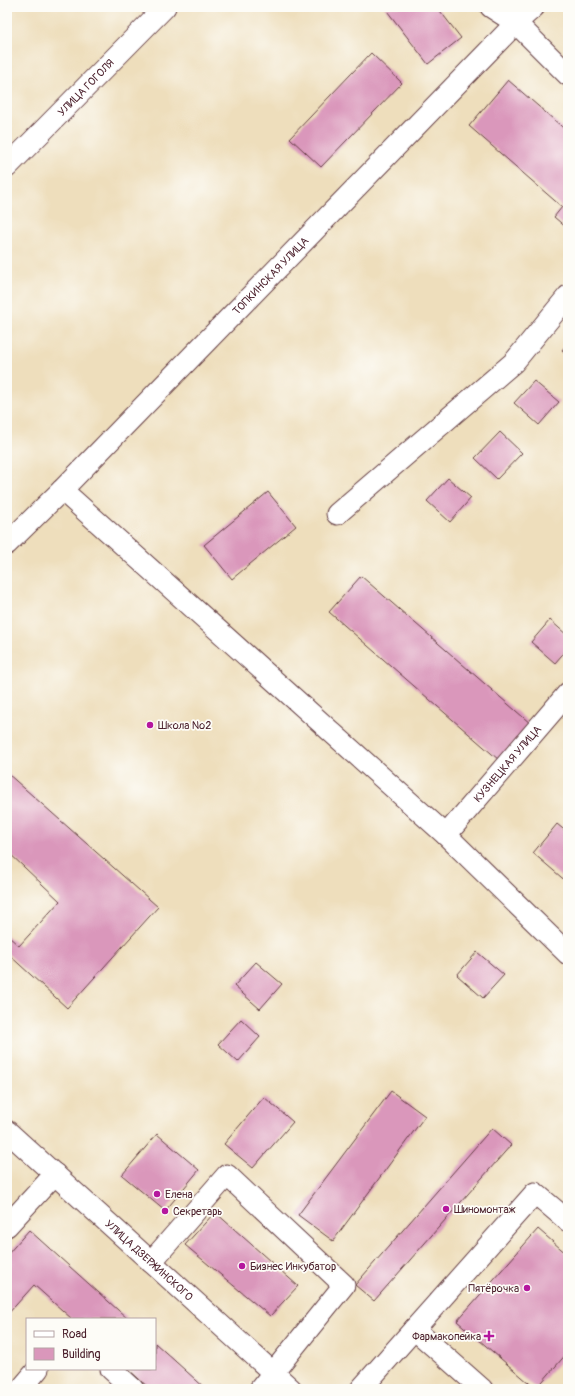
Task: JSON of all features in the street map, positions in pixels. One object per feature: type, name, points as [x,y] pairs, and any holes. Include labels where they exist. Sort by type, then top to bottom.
[{"type":"street","name":"УЛИЦА ГОГОЛЯ","points":[[7,167],[165,7]]},
{"type":"street","points":[[491,7],[516,23],[568,75]]},
{"type":"street","name":"ТОПКИНСКАЯ УЛИЦА","points":[[7,544],[62,490],[516,23],[534,7]]},
{"type":"street","points":[[336,514],[514,362],[568,296]]},
{"type":"street","points":[[62,490],[446,835],[568,954]]},
{"type":"street","name":"КУЗНЕЦКАЯ УЛИЦА","points":[[446,835],[568,693]]},
{"type":"street","name":"УЛИЦА ДЗЕРЖИНСКОГО","points":[[7,1131],[291,1389]]},
{"type":"street","points":[[7,1226],[55,1174]]},
{"type":"street","points":[[151,1262],[227,1175],[344,1285],[260,1389]]},
{"type":"street","points":[[361,1389],[535,1193],[568,1221]]},
{"type":"street","points":[[414,1329],[482,1389]]},
{"type":"street","points":[[21,1389],[37,1370]]},
{"type":"street","points":[[112,1370],[133,1389]]},
{"type":"building","points":[[384,7],[437,7],[461,38],[428,64]]},
{"type":"building","points":[[371,53],[402,83],[321,167],[290,138]]},
{"type":"building","points":[[508,80],[568,132],[568,229],[554,217],[562,207],[469,126]]},
{"type":"building","points":[[568,343],[568,356],[562,350]]},
{"type":"building","points":[[534,381],[559,402],[539,425],[514,403]]},
{"type":"building","points":[[500,432],[522,453],[497,479],[475,458]]},
{"type":"building","points":[[448,478],[471,498],[450,522],[427,501]]},
{"type":"building","points":[[268,492],[296,526],[232,579],[204,545]]},
{"type":"building","points":[[361,576],[531,724],[499,760],[329,612]]},
{"type":"building","points":[[550,620],[568,636],[568,648],[555,663],[531,642]]},
{"type":"building","points":[[7,773],[158,907],[67,1008],[7,953],[7,935],[19,946],[60,901],[7,851]]},
{"type":"building","points":[[557,824],[568,833],[568,883],[533,853]]},
{"type":"building","points":[[477,952],[504,975],[483,998],[457,975]]},
{"type":"building","points":[[256,962],[282,984],[260,1009],[234,986]]},
{"type":"building","points":[[241,1019],[260,1037],[238,1062],[218,1044]]},
{"type":"building","points":[[391,1091],[425,1116],[333,1241],[298,1215]]},
{"type":"building","points":[[264,1097],[293,1122],[253,1168],[224,1144]]},
{"type":"building","points":[[492,1128],[511,1145],[374,1301],[355,1285]]},
{"type":"building","points":[[157,1134],[199,1170],[165,1211],[122,1175]]},
{"type":"building","name":"Бизнес Инкубатор","points":[[215,1212],[298,1286],[270,1316],[185,1245]]},
{"type":"building","name":"Пятёрочка","points":[[538,1229],[568,1255],[568,1352],[536,1389],[457,1321]]},
{"type":"building","points":[[29,1230],[127,1318],[71,1318],[34,1285],[7,1315],[7,1255]]},
{"type":"building","points":[[156,1344],[206,1389],[150,1389],[129,1370],[156,1370]]},
{"type":"place","name":"Школа №2","points":[[150,725]]},
{"type":"place","name":"Елена","points":[[157,1194]]},
{"type":"place","name":"Шиномонтаж","points":[[446,1209]]},
{"type":"place","name":"Секретарь","points":[[165,1211]]},
{"type":"place","name":"Бизнес Инкубатор","points":[[242,1266]]},
{"type":"place","name":"Пятёрочка","points":[[527,1288]]},
{"type":"place","name":"Фармакопейка","points":[[489,1336]]}]
